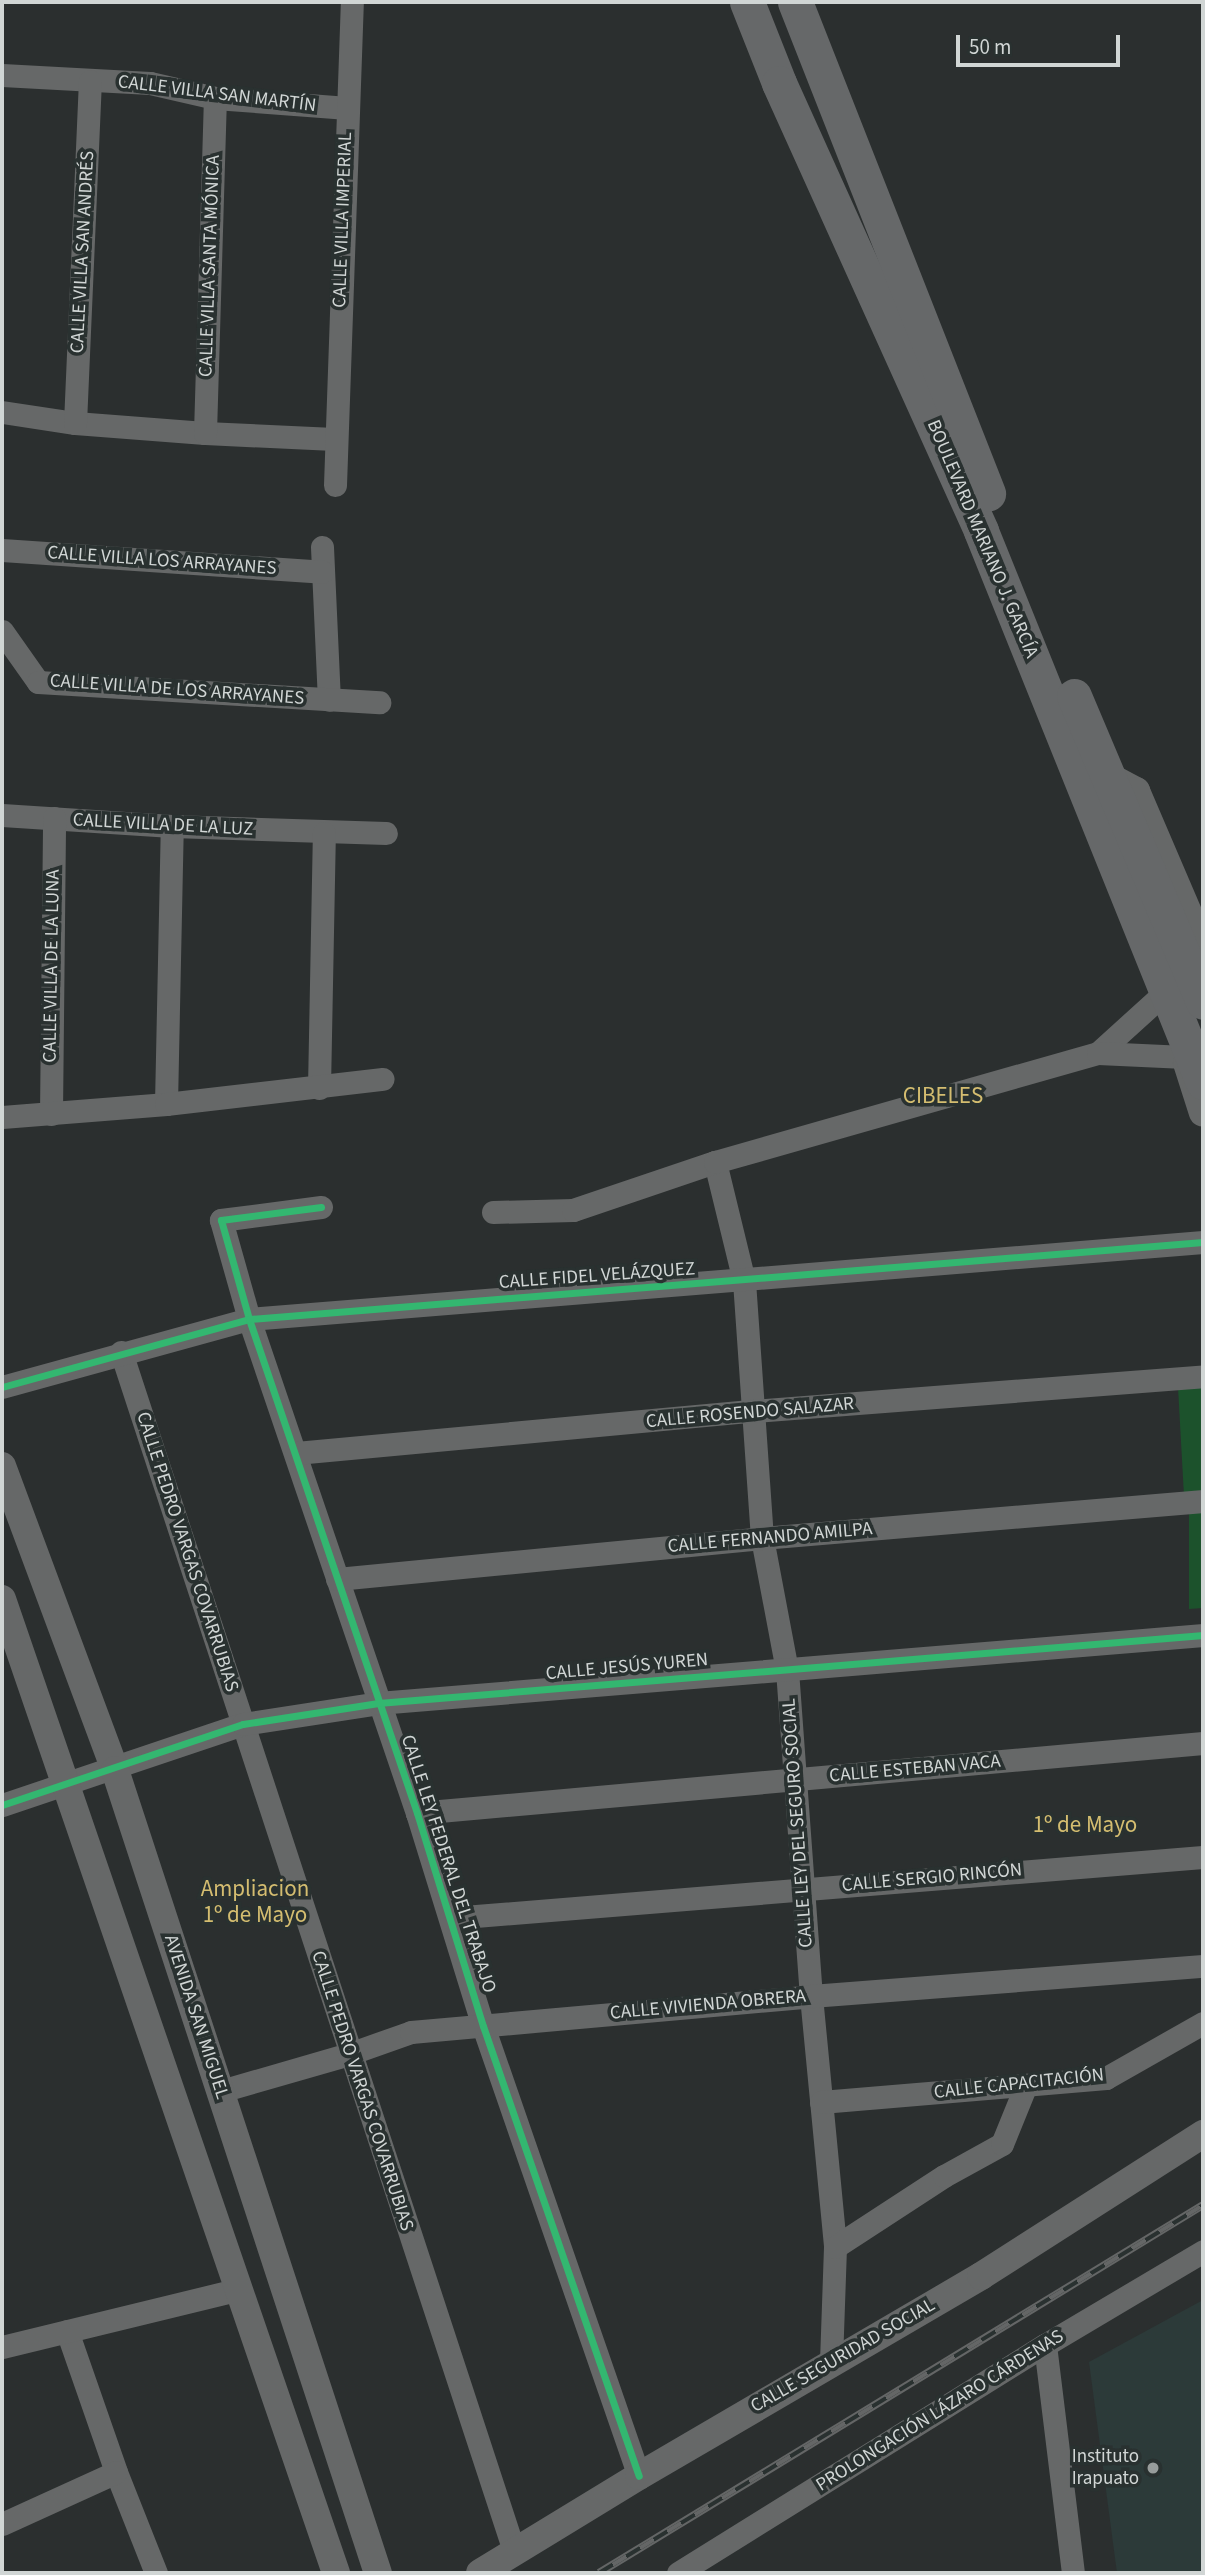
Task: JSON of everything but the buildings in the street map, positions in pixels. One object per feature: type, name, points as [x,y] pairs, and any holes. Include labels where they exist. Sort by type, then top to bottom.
[{"type":"main road","name":"BOULEVARD MARIANO J. GARCÍA","points":[[747,2],[779,83],[960,454],[1108,776],[1203,1002]]},
{"type":"main road","name":"BOULEVARD MARIANO J. GARCÍA","points":[[795,2],[960,454],[1194,1070]]},
{"type":"street","name":"CALLE VILLA IMPERIAL","points":[[335,485],[334,439],[352,2]]},
{"type":"street","name":"CALLE VILLA SAN MARTÍN","points":[[2,75],[90,82],[150,83],[215,98],[348,108]]},
{"type":"street","name":"CALLE VILLA SAN ANDRÉS","points":[[75,423],[90,82]]},
{"type":"street","name":"CALLE VILLA SANTA MÓNICA","points":[[205,433],[215,98]]},
{"type":"street","points":[[2,412],[75,423],[334,439]]},
{"type":"street","points":[[322,547],[328,700]]},
{"type":"street","name":"CALLE VILLA LOS ARRAYANES","points":[[2,550],[322,572]]},
{"type":"street","name":"CALLE VILLA DE LOS ARRAYANES","points":[[2,631],[38,682],[379,702]]},
{"type":"street","points":[[1108,776],[1136,791],[1203,947]]},
{"type":"street","name":"CALLE VILLA DE LA LUZ","points":[[2,816],[324,833],[386,833]]},
{"type":"street","name":"CALLE VILLA DE LA LUNA","points":[[51,1114],[54,818]]},
{"type":"street","points":[[166,1104],[172,826]]},
{"type":"street","points":[[319,1088],[324,833]]},
{"type":"street","points":[[1142,928],[1163,995],[1194,1070],[1203,1113]]},
{"type":"street","points":[[493,1212],[573,1210],[715,1162],[1098,1053],[1163,995]]},
{"type":"street","points":[[1098,1053],[1194,1070]]},
{"type":"street","points":[[2,1118],[166,1104],[383,1079]]},
{"type":"street","name":"CALLE LEY DEL SEGURO SOCIAL","points":[[715,1162],[744,1280],[762,1538],[787,1670],[811,1996],[835,2246],[831,2362]]},
{"type":"street","name":"CALLE LEY FEDERAL DEL TRABAJO","points":[[321,1207],[221,1220],[249,1319],[417,1813],[483,2026],[639,2476]]},
{"type":"street","name":"CALLE FIDEL VELÁZQUEZ","points":[[2,1387],[121,1352],[249,1319],[1203,1242]]},
{"type":"street","name":"CALLE PEDRO VARGAS COVARRUBIAS","points":[[121,1352],[513,2551]]},
{"type":"street","name":"CALLE ROSENDO SALAZAR","points":[[296,1453],[753,1411],[1203,1376]]},
{"type":"street","name":"AVENIDA SAN MIGUEL","points":[[2,1466],[115,1770],[378,2573]]},
{"type":"street","name":"CALLE FERNANDO AMILPA","points":[[337,1579],[762,1538],[1203,1501]]},
{"type":"street","points":[[2,1600],[336,2573]]},
{"type":"street","name":"CALLE JESÚS YUREN","points":[[2,1805],[115,1770],[243,1724],[378,1703],[1203,1635]]},
{"type":"street","name":"CALLE ESTEBAN VACA","points":[[417,1813],[1203,1743]]},
{"type":"street","name":"CALLE SERGIO RINCÓN","points":[[451,1918],[1203,1857]]},
{"type":"street","name":"CALLE VIVIENDA OBRERA","points":[[221,2091],[349,2054],[411,2032],[811,1996],[1203,1966]]},
{"type":"street","name":"CALLE CAPACITACIÓN","points":[[821,2102],[1106,2078],[1203,2023]]},
{"type":"street","points":[[835,2246],[944,2176],[1002,2144],[1026,2085]]},
{"type":"street","name":"CALLE SEGURIDAD SOCIAL","points":[[480,2573],[831,2362],[981,2276],[1203,2134]]},
{"type":"street","name":"PROLONGACIÓN LÁZARO CÁRDENAS","points":[[691,2569],[1045,2345],[1203,2251]]},
{"type":"street","points":[[2,2347],[240,2289]]},
{"type":"street","points":[[67,2331],[116,2472],[156,2573]]},
{"type":"street","points":[[1045,2345],[1073,2573]]},
{"type":"street","points":[[2,2524],[116,2472]]},
{"type":"shaded area","name":"Instituto Irapuato","points":[[1203,2300],[1203,2573],[1117,2573],[1089,2362]]},
{"type":"green space","points":[[1203,1385],[1203,1493],[1184,1496],[1178,1387]]},
{"type":"green space","points":[[1203,1510],[1203,1608],[1189,1609],[1189,1511]]},
{"type":"railway","points":[[599,2573],[1203,2205]]},
{"type":"cycle path","points":[[321,1207],[221,1220],[249,1319],[417,1813],[483,2026],[639,2476]]},
{"type":"cycle path","points":[[2,1387],[249,1319],[1203,1242]]},
{"type":"cycle path","points":[[2,1805],[243,1724],[378,1703],[1203,1635]]},
{"type":"place","name":"Instituto Irapuato","points":[[1153,2468]]},
{"type":"district","name":"CIBELES","points":[[943,1096]]},
{"type":"district","name":"1º de Mayo","points":[[1085,1825]]},
{"type":"district","name":"Ampliacion 1º de Mayo","points":[[255,1902]]}]
